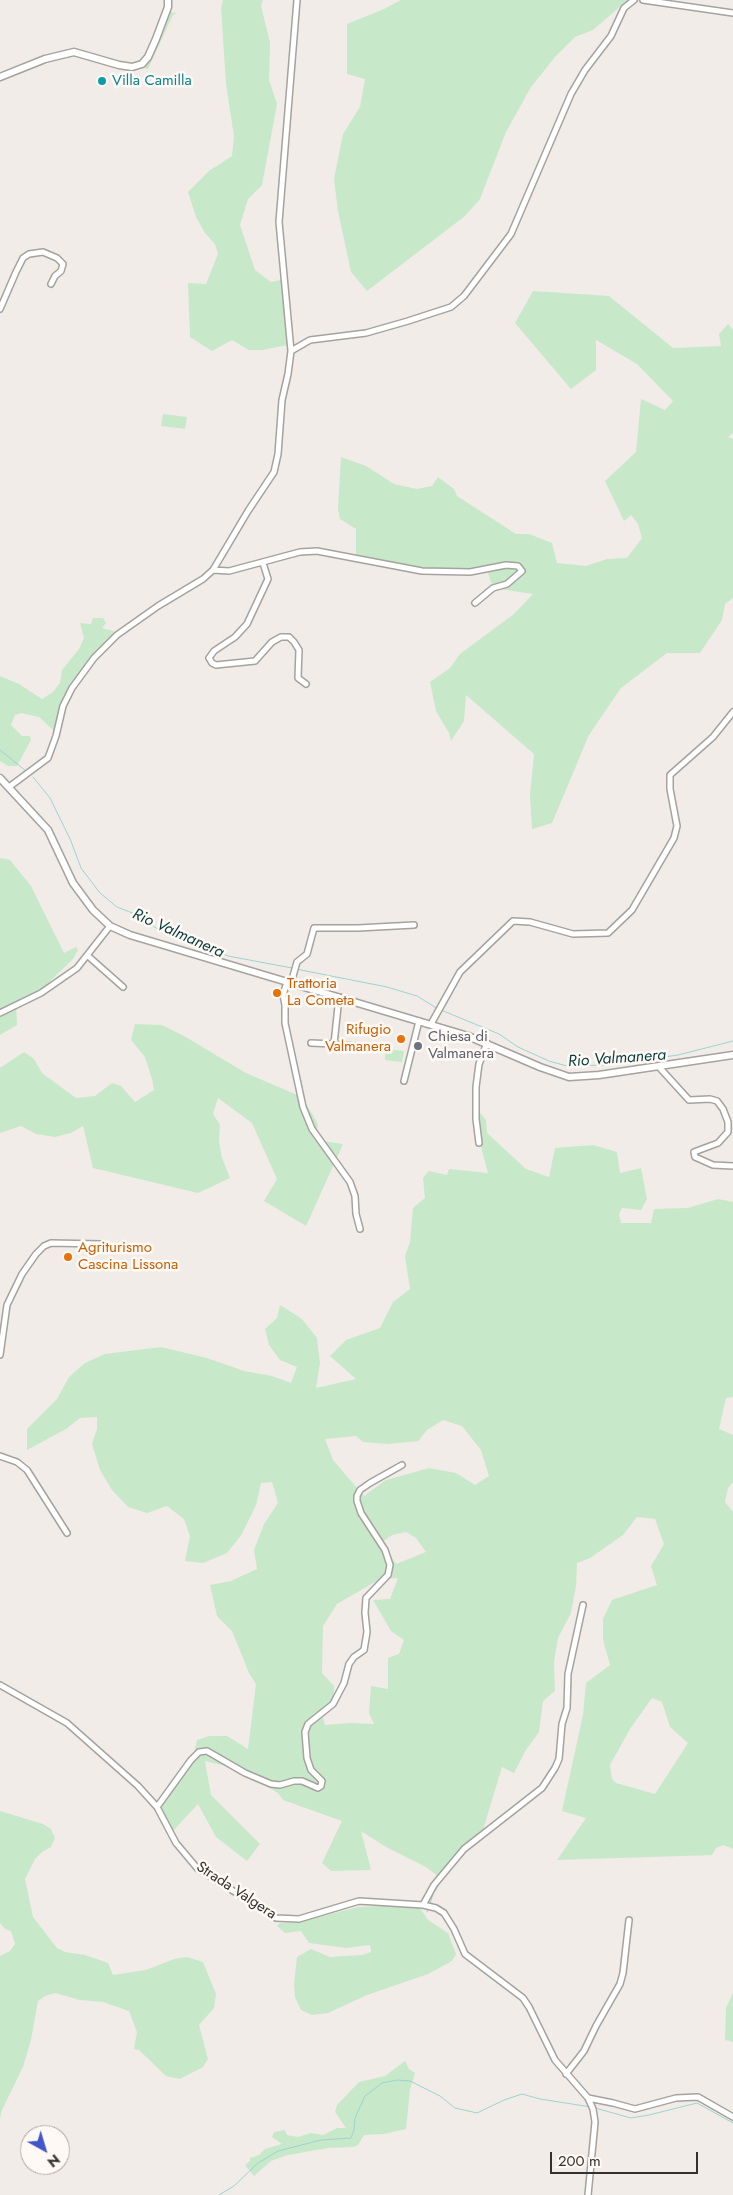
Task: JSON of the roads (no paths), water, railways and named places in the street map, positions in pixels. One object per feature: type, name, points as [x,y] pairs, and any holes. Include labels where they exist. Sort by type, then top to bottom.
[{"type":"street","points":[[0,77],[45,59],[74,52],[118,65],[132,67],[142,64],[148,57],[156,39],[168,6],[168,0]]},
{"type":"street","points":[[10,787],[43,763],[52,751],[63,706],[72,688],[94,658],[117,635],[158,606],[203,579],[213,570],[274,472],[278,454],[282,400],[291,351],[279,222],[297,0]]},
{"type":"street","points":[[291,351],[310,340],[366,333],[408,321],[451,307],[464,296],[510,234],[571,94],[585,70],[611,36],[624,8],[634,0]]},
{"type":"street","points":[[643,0],[733,13]]},
{"type":"street","points":[[0,309],[23,258],[29,254],[43,252],[57,258],[63,264],[61,271],[54,276],[52,284]]},
{"type":"street","points":[[213,570],[229,571],[300,552],[317,551],[422,571],[470,572],[506,565],[518,566],[522,571],[507,584],[493,588],[475,603]]},
{"type":"street","points":[[263,563],[268,579],[247,624],[235,637],[214,651],[209,658],[216,665],[256,661],[272,642],[285,636],[294,642],[298,650],[298,678],[306,684]]},
{"type":"street","points":[[431,1024],[460,972],[513,921],[530,922],[573,934],[608,933],[632,910],[674,838],[677,826],[670,789],[670,775],[713,737],[733,712]]},
{"type":"street","points":[[0,778],[48,830],[73,883],[94,910],[110,926],[156,945],[431,1024],[487,1042],[540,1067],[569,1077],[659,1067],[733,1055]]},
{"type":"street","points":[[360,1230],[356,1214],[355,1196],[350,1182],[312,1129],[303,1107],[285,1023],[283,994],[297,962],[307,954],[314,928],[414,925]]},
{"type":"street","points":[[0,1013],[56,983],[77,968],[110,926]]},
{"type":"street","points":[[88,956],[123,987]]},
{"type":"street","points":[[334,1044],[339,997]]},
{"type":"street","points":[[404,1081],[419,1021]]},
{"type":"street","points":[[479,1143],[476,1119],[477,1082],[479,1064],[487,1042]]},
{"type":"street","points":[[311,1043],[363,1047]]},
{"type":"street","points":[[659,1067],[688,1100],[710,1099],[717,1101],[723,1109],[728,1122],[728,1132],[718,1143],[694,1152],[695,1157],[713,1164],[733,1166]]},
{"type":"street","points":[[0,1355],[7,1305],[22,1274],[36,1254],[44,1246],[51,1243],[100,1244]]},
{"type":"street","points":[[0,1456],[17,1462],[27,1470],[67,1533]]},
{"type":"street","points":[[157,1807],[191,1760],[199,1752],[207,1752],[245,1774],[271,1784],[280,1785],[302,1781],[318,1788],[321,1786],[322,1781],[309,1765],[305,1732],[308,1724],[333,1704],[344,1683],[349,1664],[354,1657],[364,1650],[367,1632],[366,1598],[388,1575],[390,1565],[385,1550],[361,1513],[357,1496],[360,1490],[370,1483],[402,1465]]},
{"type":"street","points":[[424,1905],[434,1885],[464,1849],[542,1788],[555,1768],[559,1758],[562,1724],[567,1708],[570,1666],[583,1605]]},
{"type":"street","name":"Strada Valgera","points":[[0,1685],[67,1723],[138,1786],[157,1807],[176,1843],[197,1868],[276,1918],[299,1919],[359,1901],[424,1905],[434,1907],[448,1917],[465,1954],[526,2003],[555,2060],[588,2098],[592,2107],[594,2144],[588,2195]]},
{"type":"street","points":[[566,2074],[584,2051],[620,1984],[629,1920]]},
{"type":"street","points":[[588,2098],[635,2109],[676,2098],[698,2097],[733,2117]]},
{"type":"waterway","name":"Rio Valmanera","points":[[0,750],[26,771]]},
{"type":"waterway","name":"Rio Valmanera","points":[[33,777],[50,798],[71,841],[81,868],[100,893],[117,907],[140,916],[156,928],[228,956],[292,968]]},
{"type":"waterway","name":"Rio Valmanera","points":[[296,969],[387,987],[417,996],[438,1009]]},
{"type":"waterway","name":"Rio Valmanera","points":[[441,1010],[499,1034],[518,1047],[549,1061],[567,1066],[605,1065],[678,1055],[733,1041]]},
{"type":"waterway","points":[[451,1868],[464,1853]]},
{"type":"waterway","points":[[430,1904],[433,1894],[442,1879]]},
{"type":"waterway","points":[[427,1912],[429,1908]]},
{"type":"waterway","points":[[219,2195],[234,2186],[258,2163],[278,2151],[321,2140],[351,2138],[355,2118],[365,2096],[382,2083],[397,2080],[410,2081],[440,2096],[455,2108],[477,2113],[522,2094],[540,2099],[591,2107]]},
{"type":"waterway","points":[[595,2108],[631,2118],[697,2103],[733,2123]]},
{"type":"place","name":"Villa Camilla","points":[[102,81]]},
{"type":"place","name":"Trattoria La Cometa","points":[[277,993]]},
{"type":"place","name":"Rifugio Valmanera","points":[[401,1039]]},
{"type":"place","name":"Chiesa di Valmanera","points":[[418,1046]]},
{"type":"place","name":"Agriturismo Cascina Lissona","points":[[68,1257]]}]
